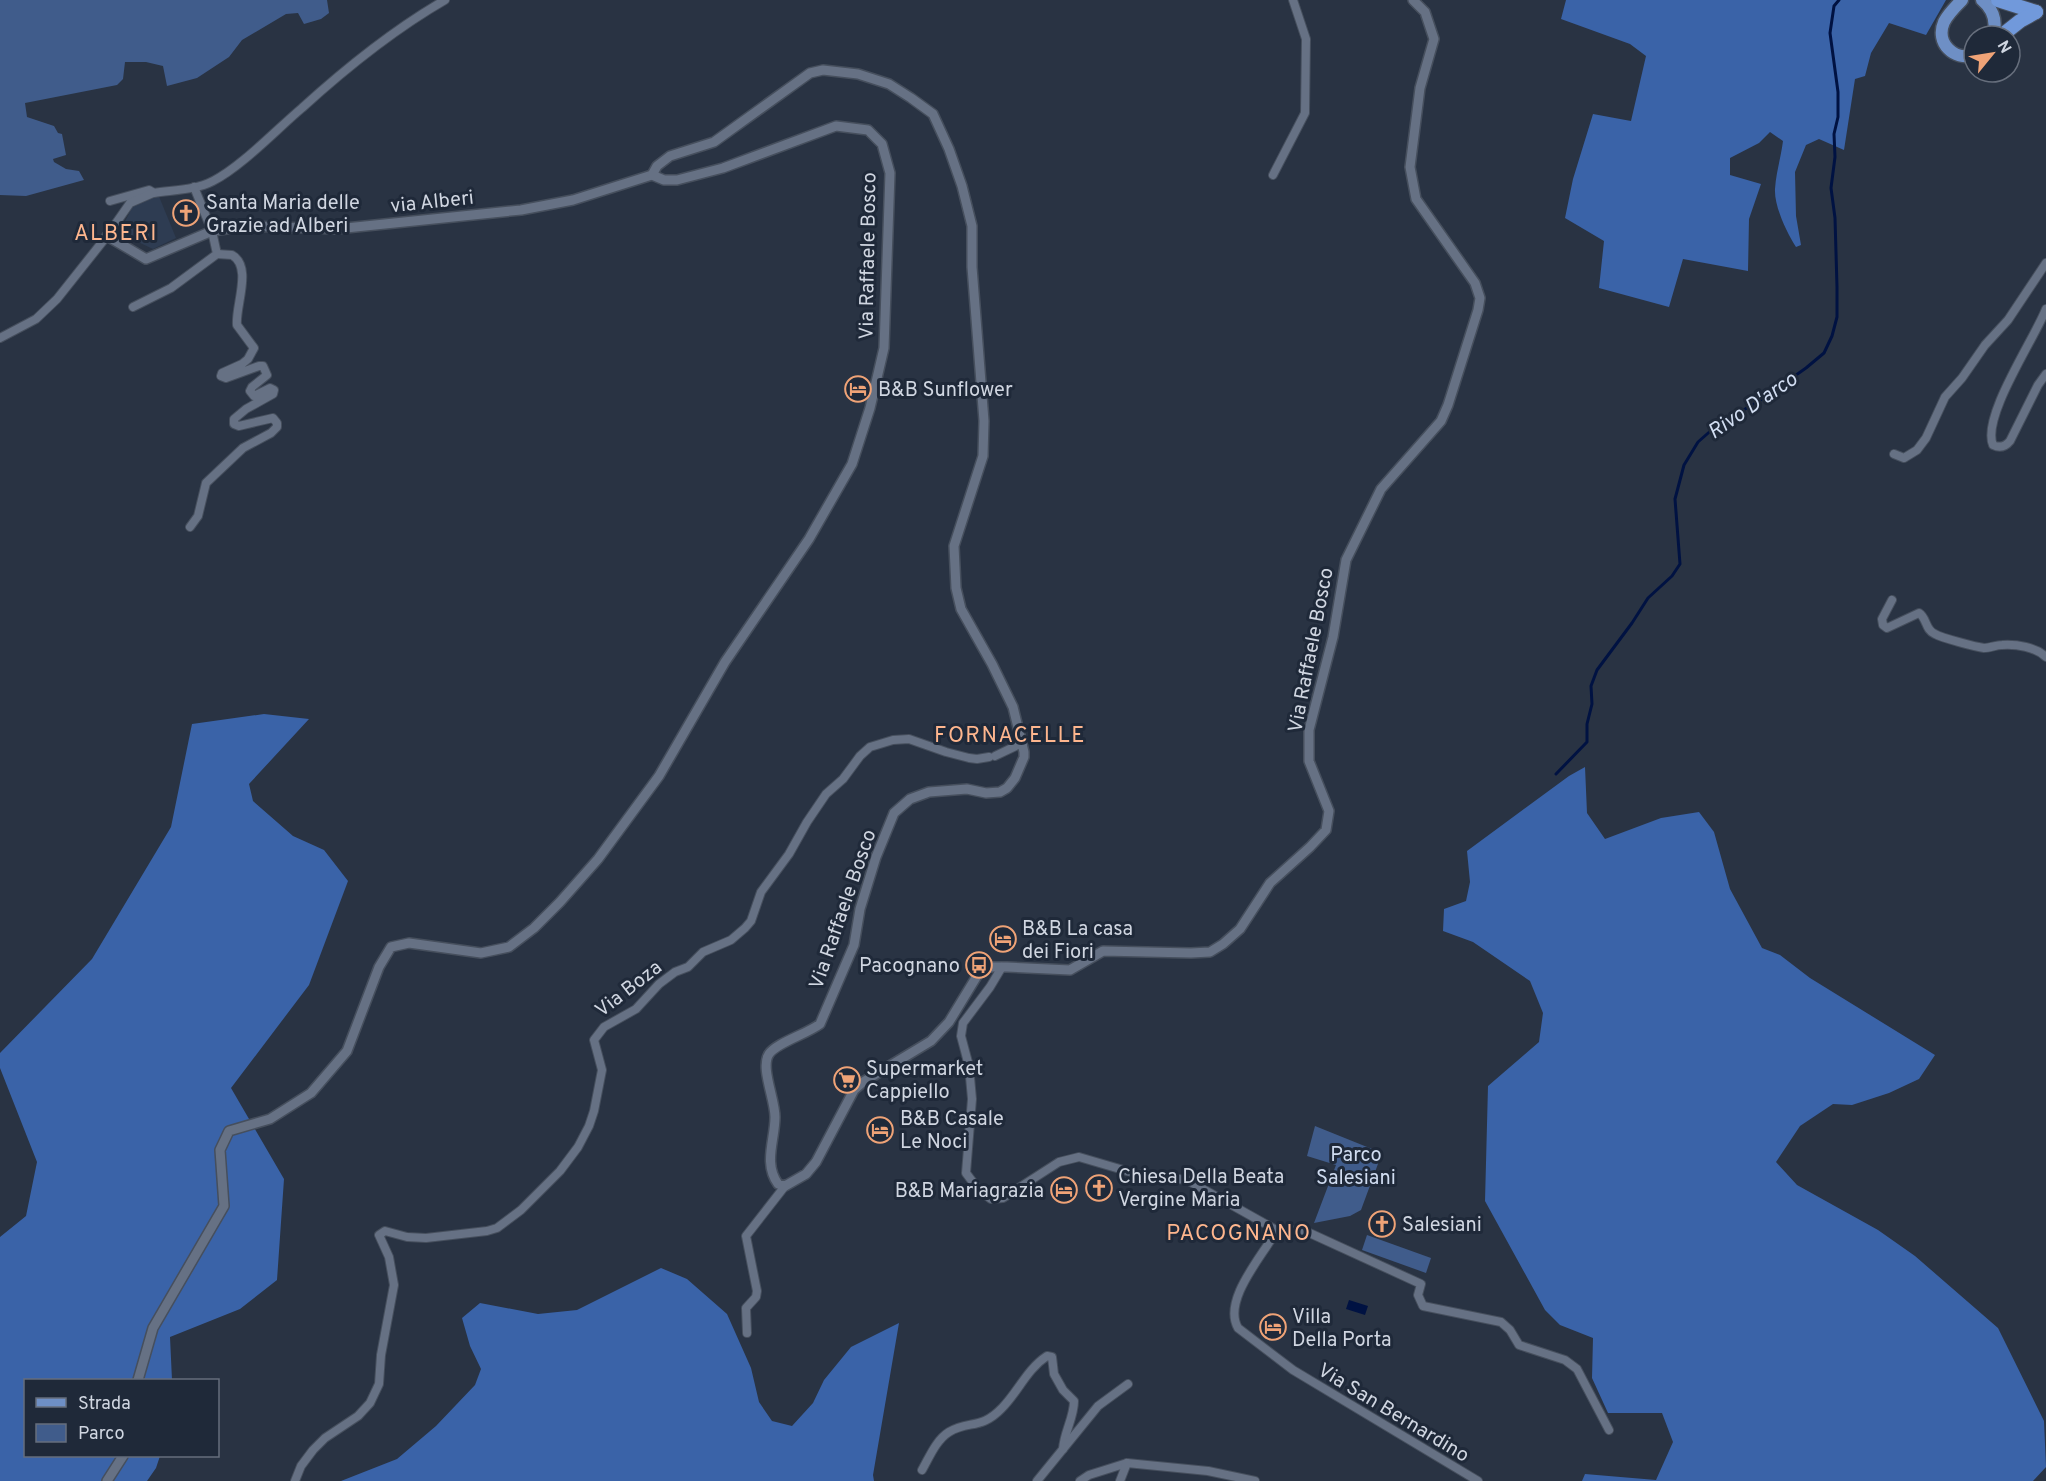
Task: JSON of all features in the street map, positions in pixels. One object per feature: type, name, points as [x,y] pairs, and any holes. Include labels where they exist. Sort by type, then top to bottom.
[{"type":"highway","points":[[2021,0],[2036,12]]},
{"type":"highway","points":[[1989,1],[2036,12]]},
{"type":"highway","points":[[2016,24],[2036,12]]},
{"type":"main road","points":[[1962,0],[1949,15],[1942,29],[1942,38],[1952,53],[1962,57]]},
{"type":"main road","points":[[1989,1],[1996,24]]},
{"type":"street","points":[[0,338],[36,318],[57,299],[130,203],[154,193],[212,182],[333,80],[406,24],[445,0]]},
{"type":"street","points":[[1273,175],[1305,113],[1306,39],[1293,0]]},
{"type":"street","name":"Via Raffaele Bosco","points":[[138,1379],[153,1328],[224,1206],[220,1150],[229,1131],[270,1119],[311,1093],[347,1051],[380,967],[391,947],[409,943],[481,953],[509,947],[534,928],[560,902],[598,860],[659,776],[725,662],[809,539],[852,464],[870,408],[884,348],[890,173],[882,144],[868,130],[836,126],[723,168],[676,180],[664,180],[652,175],[657,166],[670,156],[714,142],[810,73],[823,70],[858,74],[889,84],[933,114],[955,167],[972,226],[972,267],[984,421],[983,456],[954,546],[956,588],[961,609],[1013,707],[1024,758],[1015,778],[1007,788],[1000,792],[986,793],[967,789],[929,792],[910,798],[894,813],[876,857],[863,898],[854,945],[820,1024],[813,1030],[785,1042],[770,1052],[766,1061],[775,1117],[770,1170],[777,1184],[785,1186],[806,1174],[816,1162],[854,1090],[863,1082],[931,1041],[949,1022],[980,971],[988,967],[1070,970],[1103,951],[1210,952],[1240,929],[1270,883],[1326,830],[1329,811],[1309,761],[1310,729],[1333,637],[1346,560],[1381,489],[1441,421],[1448,405],[1480,298],[1475,283],[1416,199],[1413,186],[1410,167],[1420,88],[1434,39],[1425,12],[1413,0]]},
{"type":"street","name":"via Alberi","points":[[107,236],[146,259],[212,231],[248,226],[336,229],[521,210],[573,200],[652,175]]},
{"type":"street","points":[[195,187],[212,231],[217,254]]},
{"type":"street","points":[[110,201],[149,190],[154,193]]},
{"type":"street","points":[[133,308],[171,288],[217,254],[232,255],[237,258],[243,275],[237,325],[254,348],[248,359],[222,373],[221,376],[226,378],[263,366],[267,375],[250,391],[254,396],[270,388],[274,390],[273,393],[234,419],[234,424],[239,426],[273,418],[278,423],[277,427],[271,433],[243,448],[206,483],[198,516],[190,527]]},
{"type":"street","points":[[1894,454],[1904,458],[1917,450],[1926,438],[1945,397],[1962,378],[1985,345],[2008,320],[2046,263]]},
{"type":"street","points":[[2046,309],[2005,388],[1995,416],[1991,435],[1993,445],[2004,446],[2010,441],[2038,385],[2046,374]]},
{"type":"street","points":[[1892,600],[1882,620],[1883,625],[1887,628],[1919,613],[1934,634],[1985,648],[2004,645],[2019,646],[2038,651],[2046,657]]},
{"type":"street","name":"Via Boza","points":[[295,1481],[301,1466],[313,1450],[325,1438],[358,1416],[370,1403],[379,1384],[381,1355],[394,1285],[389,1257],[380,1242],[379,1235],[385,1231],[406,1237],[426,1238],[497,1228],[521,1210],[547,1185],[578,1147],[594,1112],[602,1070],[594,1040],[599,1033],[611,1022],[636,1009],[660,984],[675,972],[688,967],[703,952],[731,940],[746,928],[751,921],[761,892],[789,854],[826,794],[843,779],[860,756],[870,747],[893,740],[909,739],[946,752],[977,759],[992,756],[1020,744],[1023,745]]},
{"type":"street","points":[[1002,967],[963,1023],[961,1036],[969,1066],[972,1099],[966,1173],[978,1189],[991,1199],[1003,1198],[1059,1162],[1079,1157],[1137,1174],[1186,1180],[1278,1231],[1303,1230],[1421,1284],[1418,1295],[1423,1306],[1501,1322],[1510,1330],[1519,1345],[1565,1360],[1577,1369],[1610,1430]]},
{"type":"street","points":[[747,1333],[746,1308],[756,1297],[757,1292],[746,1236],[785,1186]]},
{"type":"street","name":"Via San Bernardino","points":[[1278,1231],[1236,1298],[1234,1321],[1238,1328],[1293,1370],[1478,1481]]},
{"type":"street","points":[[922,1470],[939,1442],[948,1433],[986,1422],[1003,1407],[1039,1361],[1047,1356],[1052,1357],[1054,1374],[1063,1390],[1074,1401],[1074,1410],[1065,1434],[1063,1449]]},
{"type":"street","points":[[1037,1481],[1098,1406],[1128,1384]]},
{"type":"street","points":[[107,1481],[122,1457]]},
{"type":"street","points":[[1120,1481],[1127,1463]]},
{"type":"street","points":[[1080,1481],[1089,1475],[1127,1463],[1208,1471],[1231,1478],[1255,1481]]},
{"type":"shaded area","points":[[1566,0],[1946,0],[1926,35],[1889,23],[1871,53],[1865,76],[1855,79],[1844,150],[1819,139],[1806,145],[1795,172],[1796,216],[1801,245],[1796,247],[1792,241],[1775,196],[1783,141],[1770,132],[1759,143],[1730,158],[1730,175],[1761,184],[1749,219],[1748,271],[1683,259],[1669,307],[1599,288],[1604,241],[1565,218],[1573,179],[1593,114],[1631,121],[1646,56],[1630,44],[1561,19]]},
{"type":"shaded area","points":[[158,194],[176,238],[153,249],[119,233],[134,204]]},
{"type":"shaded area","points":[[264,714],[309,719],[249,784],[253,801],[293,836],[324,850],[348,881],[309,985],[231,1088],[284,1179],[277,1280],[240,1309],[170,1337],[172,1379],[24,1379],[24,1457],[160,1457],[156,1468],[147,1481],[0,1481],[0,1237],[26,1216],[37,1162],[0,1068],[0,1053],[92,959],[171,827],[192,724]]},
{"type":"shaded area","points":[[1585,767],[1587,813],[1605,839],[1661,818],[1699,812],[1714,832],[1730,889],[1762,948],[1780,955],[1810,978],[1935,1055],[1919,1079],[1889,1093],[1852,1105],[1833,1104],[1800,1126],[1776,1162],[1797,1185],[1878,1230],[1915,1256],[1998,1328],[2044,1421],[2046,1467],[2033,1481],[1582,1481],[1585,1474],[1656,1480],[1673,1442],[1662,1413],[1608,1413],[1592,1378],[1593,1338],[1560,1325],[1545,1310],[1485,1201],[1488,1086],[1539,1042],[1543,1013],[1530,981],[1473,942],[1443,931],[1444,909],[1466,901],[1470,882],[1467,851],[1569,776]]},
{"type":"shaded area","points":[[661,1268],[687,1279],[727,1314],[751,1368],[759,1402],[772,1421],[792,1426],[813,1403],[824,1380],[851,1347],[899,1323],[873,1475],[874,1481],[341,1481],[397,1459],[436,1426],[475,1385],[481,1369],[470,1346],[462,1318],[480,1303],[538,1314],[577,1310]]},
{"type":"shaded area","points":[[1349,1300],[1368,1306],[1365,1315],[1346,1309]]},
{"type":"green space","points":[[0,0],[327,0],[329,13],[321,19],[304,24],[298,13],[286,14],[242,40],[229,57],[197,78],[167,86],[163,66],[146,62],[125,62],[123,79],[117,85],[25,103],[27,117],[54,126],[58,133],[62,134],[66,155],[53,159],[54,162],[66,169],[79,171],[84,180],[26,196],[0,195]]},
{"type":"green space","name":"Parco Salesiani","points":[[1315,1126],[1382,1153],[1361,1210],[1350,1216],[1314,1223],[1336,1165],[1307,1156]]},
{"type":"green space","points":[[1367,1235],[1431,1258],[1426,1273],[1362,1250]]},
{"type":"waterway","name":"Rivo D'arco","points":[[1556,774],[1587,742],[1587,724],[1592,704],[1591,686],[1597,670],[1648,598],[1672,576],[1680,564],[1675,499],[1684,465],[1698,442],[1715,427],[1762,399],[1806,368],[1824,353],[1832,336],[1837,317],[1837,287],[1835,218],[1831,188],[1835,157],[1834,134],[1838,117],[1838,92],[1830,33],[1834,6],[1839,0]]},
{"type":"place","name":"Santa Maria delle Grazie ad Alberi","points":[[186,213]]},
{"type":"place","name":"B&B Sunflower","points":[[858,389]]},
{"type":"place","name":"B&B La casa dei Fiori","points":[[1003,939]]},
{"type":"place","name":"Pacognano","points":[[979,965]]},
{"type":"place","name":"Supermarket Cappiello","points":[[847,1080]]},
{"type":"place","name":"B&B Casale Le Noci","points":[[880,1130]]},
{"type":"place","name":"Chiesa Della Beata Vergine Maria","points":[[1099,1188]]},
{"type":"place","name":"B&B Mariagrazia","points":[[1064,1190]]},
{"type":"place","name":"Salesiani","points":[[1382,1224]]},
{"type":"place","name":"Villa Della Porta","points":[[1273,1327]]},
{"type":"district","name":"ALBERI","points":[[116,232]]},
{"type":"district","name":"FORNACELLE","points":[[1010,734]]},
{"type":"district","name":"PACOGNANO","points":[[1239,1232]]}]
